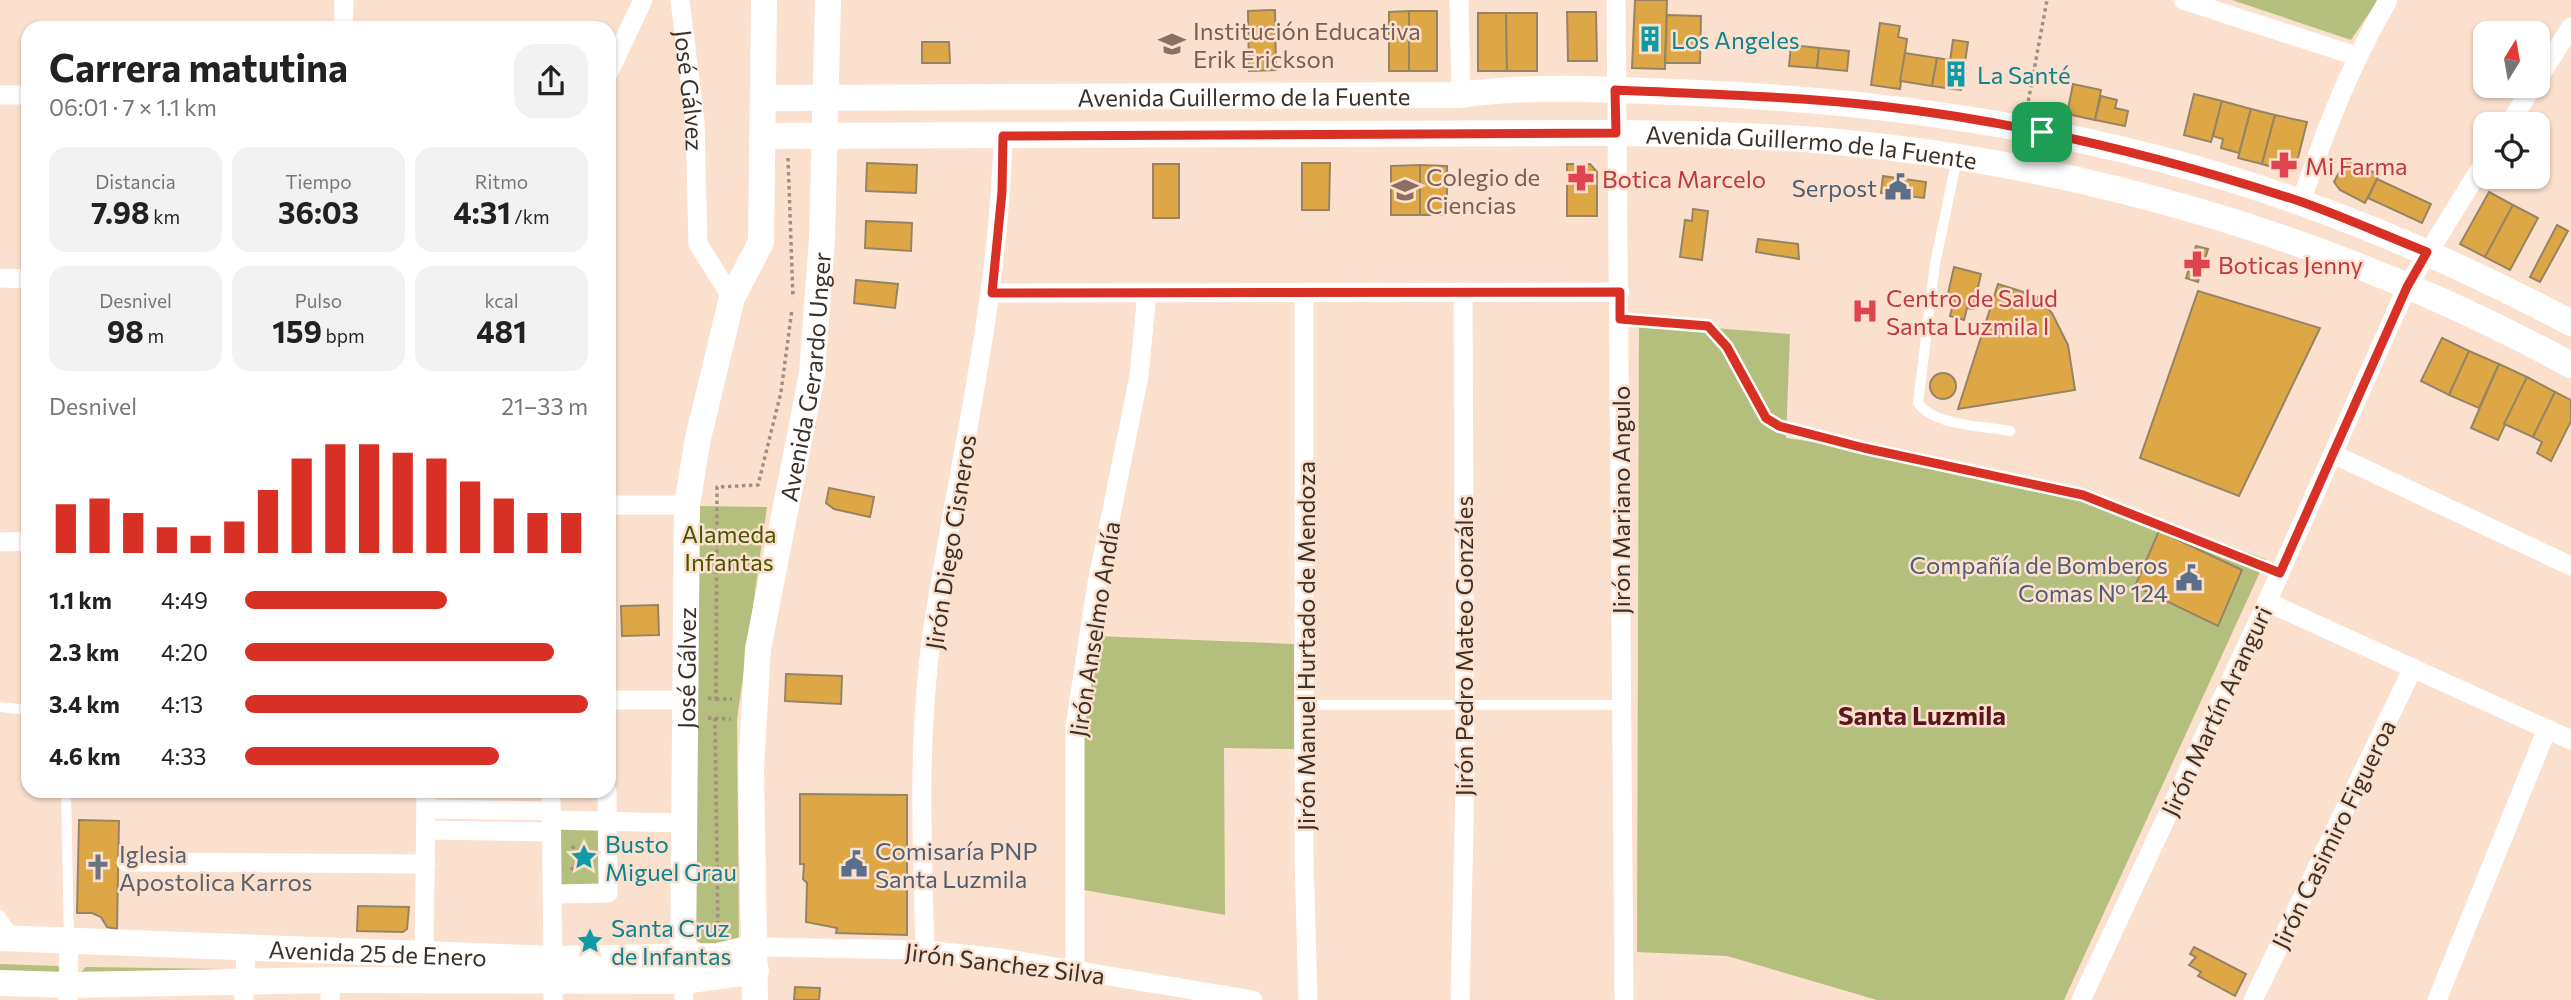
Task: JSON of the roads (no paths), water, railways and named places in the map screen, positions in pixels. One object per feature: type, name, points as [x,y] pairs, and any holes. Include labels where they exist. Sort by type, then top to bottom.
[{"type":"main road","points":[[762,136],[764,0]]},
{"type":"main road","name":"Avenida Gerardo Unger","points":[[755,1000],[751,769],[758,649],[812,374],[826,135],[828,0]]},
{"type":"main road","name":"Avenida Guillermo de la Fuente","points":[[763,98],[1461,94],[1486,91],[1615,90],[1777,97],[1882,106],[2024,129],[2135,154],[2301,202],[2427,252],[2570,321]]},
{"type":"main road","name":"Avenida Guillermo de la Fuente","points":[[762,136],[1616,133],[1731,135],[1829,141],[1957,158],[2100,186],[2186,208],[2305,247],[2407,287],[2521,338],[2571,365]]},
{"type":"main road","name":"José Gálvez","points":[[683,979],[684,823],[694,705],[687,505],[698,438],[732,298],[761,242],[762,136]]},
{"type":"main road","name":"Avenida 25 de Enero","points":[[8,938],[246,949],[425,952],[553,980]]},
{"type":"main road","name":"Avenida 25 de Enero","points":[[683,979],[718,956],[756,959]]},
{"type":"main road","name":"Avenida 25 de Enero","points":[[0,983],[68,993],[439,988],[553,980],[683,979],[756,959]]},
{"type":"street","points":[[342,21],[344,0]]},
{"type":"street","points":[[616,57],[643,0]]},
{"type":"street","points":[[679,0],[697,0]]},
{"type":"street","name":"José Gálvez","points":[[679,0],[695,121],[698,244],[732,298]]},
{"type":"street","points":[[1459,0],[1461,94]]},
{"type":"street","name":"Jirón Mariano Angulo","points":[[1616,0],[1615,90],[1620,292],[1620,705],[1625,1000]]},
{"type":"street","points":[[2183,0],[2356,56]]},
{"type":"street","points":[[2301,202],[2328,123],[2356,56],[2388,0]]},
{"type":"street","points":[[2550,60],[2571,27]]},
{"type":"street","points":[[0,95],[21,95]]},
{"type":"street","name":"Jirón Diego Cisneros","points":[[925,950],[921,760],[933,629],[992,293],[1002,192],[1003,136]]},
{"type":"street","name":"Jirón Martín Aranguri","points":[[2081,1000],[2267,602],[2407,287],[2473,180]]},
{"type":"street","points":[[0,278],[21,279]]},
{"type":"street","name":"Jirón Manuel Hurtado de Mendoza","points":[[1304,292],[1304,857],[1308,1000]]},
{"type":"street","name":"Jirón Pedro Mateo Gonzáles","points":[[1460,1000],[1464,704],[1463,292]]},
{"type":"street","points":[[992,293],[1620,292]]},
{"type":"street","name":"Jirón Anselmo Andía","points":[[1075,968],[1075,727],[1096,589],[1139,376],[1147,293]]},
{"type":"street","points":[[2333,454],[2571,566]]},
{"type":"street","points":[[616,505],[687,505]]},
{"type":"street","points":[[0,542],[21,541]]},
{"type":"street","points":[[2267,602],[2571,740]]},
{"type":"street","name":"Jirón Casimiro Figueroa","points":[[2253,1000],[2413,668]]},
{"type":"street","points":[[616,700],[694,705]]},
{"type":"street","points":[[2437,1000],[2547,729]]},
{"type":"street","points":[[551,798],[553,980]]},
{"type":"street","points":[[552,894],[608,893],[607,798]]},
{"type":"street","points":[[439,988],[425,952],[426,800],[500,801],[551,821]]},
{"type":"street","points":[[426,830],[551,821],[684,823]]},
{"type":"street","points":[[126,862],[426,864]]},
{"type":"street","points":[[68,993],[69,940]]},
{"type":"street","points":[[244,990],[246,949]]},
{"type":"street","name":"Jirón Sanchez Silva","points":[[756,959],[925,950],[1075,968],[1195,995],[1253,1000]]},
{"type":"lane","points":[[1957,158],[1935,264],[1918,403],[1928,413],[1939,418],[2010,431]]},
{"type":"lane","points":[[1620,319],[1708,326],[1727,347],[1766,418],[1779,426],[1864,448],[2083,495],[2280,573]]},
{"type":"lane","points":[[1304,705],[1620,705]]},
{"type":"lane","points":[[0,707],[21,709]]},
{"type":"lane","points":[[66,798],[69,940]]},
{"type":"lane","points":[[0,915],[8,938]]},
{"type":"place","name":"Los Angeles","points":[[1650,39]]},
{"type":"place","name":"Institución Educativa Erik Erickson","points":[[1172,44]]},
{"type":"place","name":"La Santé","points":[[1956,74]]},
{"type":"place","name":"Mi Farma","points":[[2284,165]]},
{"type":"place","name":"Botica Marcelo","points":[[1581,178]]},
{"type":"place","name":"Serpost","points":[[1898,187]]},
{"type":"place","name":"Colegio de Ciencias","points":[[1405,190]]},
{"type":"place","name":"Boticas Jenny","points":[[2197,264]]},
{"type":"place","name":"Centro de Salud Santa Luzmila I","points":[[1865,311]]},
{"type":"place","name":"Compañía de Bomberos Comas Nº 124","points":[[2189,578]]},
{"type":"place","name":"Busto Miguel Grau","points":[[584,857]]},
{"type":"place","name":"Comisaría PNP Santa Luzmila","points":[[854,864]]},
{"type":"place","name":"Iglesia Apostolica Karros","points":[[98,867]]},
{"type":"place","name":"Santa Cruz de Infantas","points":[[590,941]]},
{"type":"district","name":"Santa Luzmila","points":[[1922,714]]},
{"type":"park label","name":"Alameda Infantas","points":[[729,547]]}]
